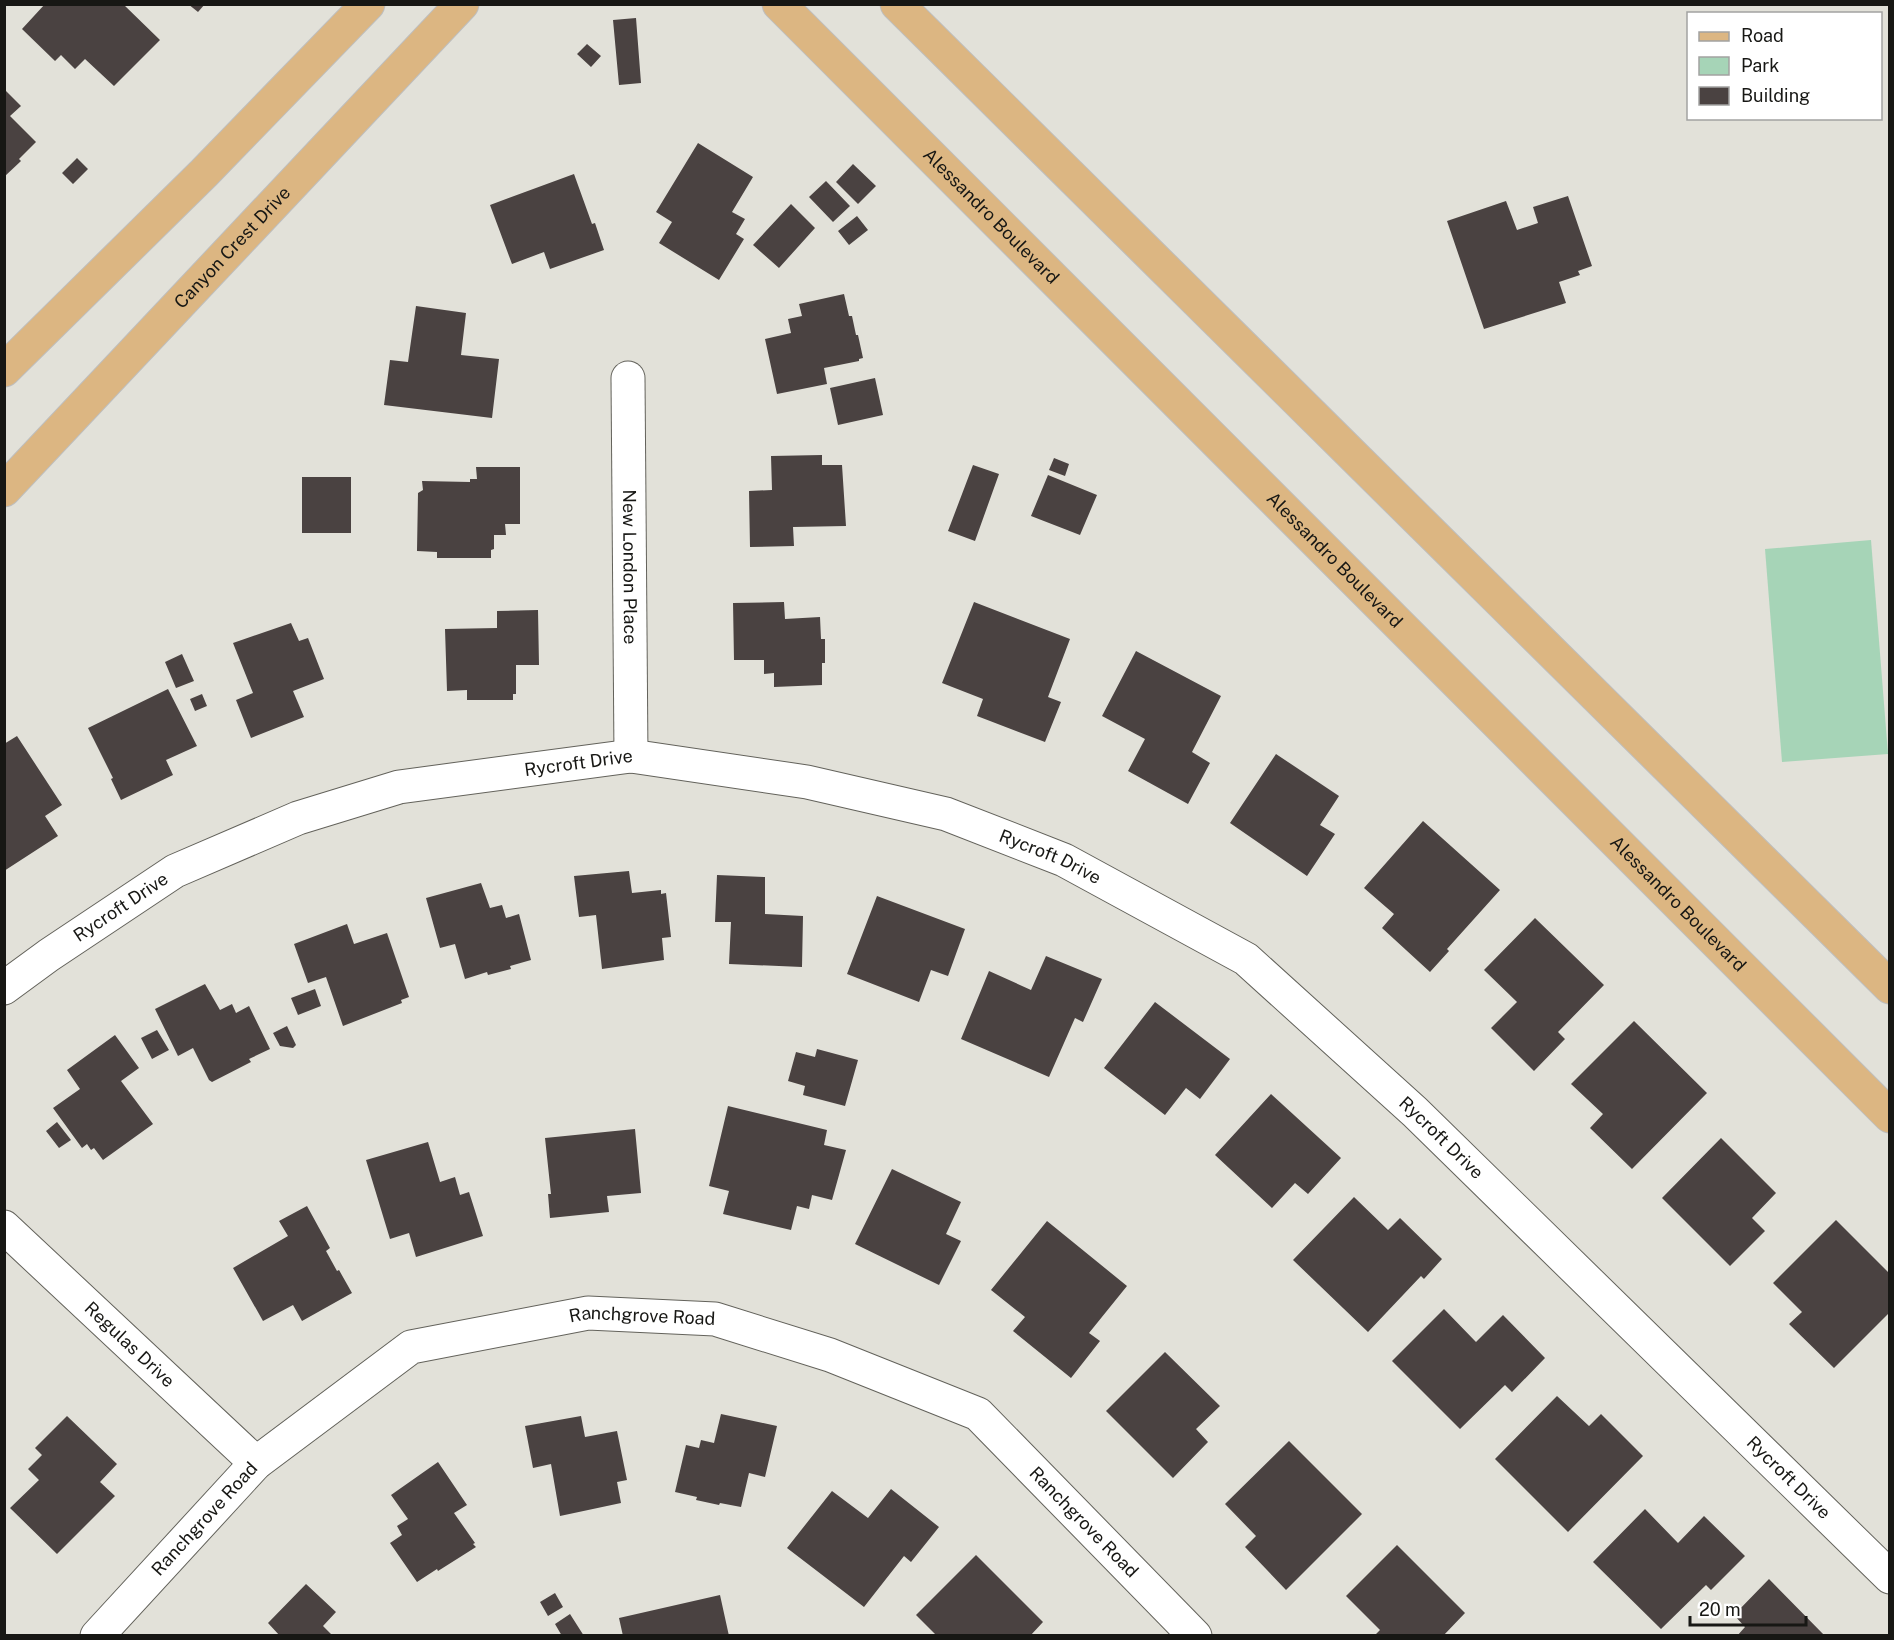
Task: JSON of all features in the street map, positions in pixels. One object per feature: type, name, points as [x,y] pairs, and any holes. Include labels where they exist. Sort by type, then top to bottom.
[{"type":"main road","points":[[4,370],[204,173],[368,4]]},
{"type":"main road","name":"Canyon Crest Drive","points":[[4,490],[462,4]]},
{"type":"main road","name":"Alessandro Boulevard","points":[[779,4],[1890,1116]]},
{"type":"main road","points":[[897,4],[1890,987]]},
{"type":"street","name":"New London Place","points":[[628,378],[631,756]]},
{"type":"street","name":"Rycroft Drive","points":[[4,988],[49,955],[175,871],[298,818],[399,787],[631,756],[807,782],[946,814],[1064,860],[1246,959],[1415,1112],[1890,1577]]},
{"type":"street","name":"Regulas Drive","points":[[4,1227],[256,1463]]},
{"type":"street","name":"Ranchgrove Road","points":[[97,1635],[256,1463],[411,1347],[588,1313],[715,1319],[830,1355],[978,1414],[1195,1635]]},
{"type":"green space","points":[[1871,540],[1888,754],[1782,762],[1765,549]]},
{"type":"building","points":[[45,4],[123,4],[160,40],[114,86],[85,59],[75,69],[61,55],[55,61],[22,29]]},
{"type":"building","points":[[188,4],[205,4],[198,12]]},
{"type":"building","points":[[636,18],[641,83],[619,85],[613,20]]},
{"type":"building","points":[[587,44],[601,56],[591,67],[577,54]]},
{"type":"building","points":[[4,89],[21,106],[10,116],[36,142],[4,177]]},
{"type":"building","points":[[698,143],[753,177],[732,212],[745,219],[736,234],[744,239],[719,280],[659,243],[672,222],[656,212]]},
{"type":"building","points":[[77,158],[88,169],[73,184],[62,173]]},
{"type":"building","points":[[853,164],[876,186],[858,204],[836,182]]},
{"type":"building","points":[[574,174],[604,250],[550,269],[544,252],[512,264],[490,205]]},
{"type":"building","points":[[826,181],[850,206],[833,222],[809,197]]},
{"type":"building","points":[[1568,196],[1592,266],[1578,271],[1580,275],[1559,282],[1566,303],[1484,329],[1447,221],[1506,201],[1517,230],[1538,223],[1533,207]]},
{"type":"building","points":[[791,204],[815,228],[779,268],[753,245]]},
{"type":"building","points":[[857,216],[868,230],[849,245],[838,231]]},
{"type":"building","points":[[844,294],[863,358],[859,361],[824,368],[827,384],[777,394],[765,339],[791,333],[788,319],[802,316],[799,304]]},
{"type":"building","points":[[416,306],[466,313],[461,355],[499,359],[492,418],[384,405],[390,360],[408,362]]},
{"type":"building","points":[[875,378],[883,415],[838,425],[830,388]]},
{"type":"building","points":[[822,455],[822,465],[842,465],[846,526],[793,527],[794,546],[750,547],[749,491],[772,490],[771,456]]},
{"type":"building","points":[[1054,458],[1069,464],[1065,476],[1049,470]]},
{"type":"building","points":[[973,465],[999,474],[975,541],[948,531]]},
{"type":"building","points":[[476,467],[520,467],[520,524],[505,524],[506,535],[494,535],[494,549],[491,550],[491,558],[437,558],[437,552],[417,551],[418,493],[423,490],[422,481],[470,482],[470,479],[477,479]]},
{"type":"building","points":[[1048,475],[1097,495],[1080,535],[1031,516]]},
{"type":"building","points":[[302,477],[351,477],[351,533],[302,533]]},
{"type":"building","points":[[784,602],[785,619],[820,617],[821,639],[825,639],[822,685],[774,687],[774,673],[764,674],[764,660],[734,660],[733,603]]},
{"type":"building","points":[[974,602],[1070,639],[1048,697],[1061,702],[1045,742],[977,716],[983,699],[942,683]]},
{"type":"building","points":[[538,610],[539,665],[516,665],[516,694],[513,694],[513,700],[467,700],[467,690],[447,691],[445,629],[497,628],[497,611]]},
{"type":"building","points":[[291,623],[299,641],[308,638],[324,679],[293,691],[304,717],[251,738],[236,700],[253,693],[233,643]]},
{"type":"building","points":[[1136,651],[1221,696],[1192,752],[1210,763],[1188,804],[1128,771],[1145,739],[1102,716]]},
{"type":"building","points":[[182,654],[194,681],[176,688],[165,662]]},
{"type":"building","points":[[168,689],[197,746],[166,760],[173,775],[121,800],[111,779],[113,778],[88,728]]},
{"type":"building","points":[[202,694],[207,706],[195,711],[190,699]]},
{"type":"building","points":[[17,736],[62,805],[45,816],[58,836],[4,871],[4,744]]},
{"type":"building","points":[[1276,754],[1339,796],[1320,825],[1335,834],[1307,876],[1230,823]]},
{"type":"building","points":[[1423,821],[1500,890],[1447,949],[1449,951],[1430,972],[1382,928],[1394,914],[1364,888]]},
{"type":"building","points":[[629,871],[632,893],[661,890],[661,894],[666,893],[671,937],[662,938],[664,960],[602,969],[596,915],[579,917],[574,876]]},
{"type":"building","points":[[717,875],[765,877],[765,914],[803,916],[802,967],[729,964],[731,922],[715,922]]},
{"type":"building","points":[[481,883],[490,908],[502,905],[506,918],[519,914],[531,960],[510,966],[511,969],[488,975],[487,972],[465,979],[455,944],[440,948],[426,898]]},
{"type":"building","points":[[877,896],[965,929],[948,976],[931,970],[919,1002],[847,974]]},
{"type":"building","points":[[1535,918],[1604,985],[1558,1032],[1565,1039],[1534,1071],[1491,1028],[1517,1002],[1484,970]]},
{"type":"building","points":[[347,924],[354,944],[387,933],[409,997],[401,1000],[402,1003],[343,1026],[326,977],[308,983],[294,944]]},
{"type":"building","points":[[1046,956],[1102,979],[1083,1022],[1075,1018],[1049,1077],[961,1039],[989,971],[1031,990]]},
{"type":"building","points":[[205,984],[220,1010],[232,1004],[236,1013],[249,1006],[270,1049],[249,1059],[251,1062],[212,1082],[193,1048],[178,1056],[155,1009]]},
{"type":"building","points":[[315,989],[321,1006],[298,1015],[291,998]]},
{"type":"building","points":[[1155,1002],[1230,1059],[1200,1099],[1186,1088],[1165,1115],[1104,1068]]},
{"type":"building","points":[[1634,1021],[1707,1093],[1632,1169],[1590,1128],[1603,1114],[1571,1084]]},
{"type":"building","points":[[287,1026],[296,1045],[293,1048],[280,1046],[273,1033]]},
{"type":"building","points":[[157,1030],[169,1050],[152,1059],[141,1038]]},
{"type":"building","points":[[115,1035],[139,1068],[121,1081],[153,1124],[103,1160],[94,1148],[91,1150],[87,1144],[82,1148],[53,1108],[80,1089],[67,1070]]},
{"type":"building","points":[[817,1049],[858,1060],[845,1106],[803,1095],[805,1086],[788,1081],[796,1052],[815,1057]]},
{"type":"building","points":[[1271,1094],[1341,1158],[1308,1194],[1295,1183],[1272,1208],[1215,1155]]},
{"type":"building","points":[[728,1106],[827,1130],[824,1145],[846,1150],[832,1200],[812,1195],[809,1209],[797,1206],[791,1230],[723,1214],[729,1191],[709,1186]]},
{"type":"building","points":[[57,1122],[71,1140],[59,1148],[46,1131]]},
{"type":"building","points":[[635,1129],[641,1193],[607,1196],[609,1212],[550,1218],[548,1194],[551,1194],[545,1138]]},
{"type":"building","points":[[1721,1138],[1776,1193],[1752,1218],[1765,1231],[1730,1266],[1662,1198]]},
{"type":"building","points":[[428,1142],[440,1182],[455,1177],[460,1195],[469,1192],[483,1236],[416,1257],[409,1233],[390,1239],[366,1160]]},
{"type":"building","points":[[892,1169],[961,1202],[946,1234],[961,1241],[939,1285],[855,1244]]},
{"type":"building","points":[[1354,1197],[1388,1230],[1400,1218],[1442,1259],[1424,1279],[1421,1276],[1368,1332],[1293,1260]]},
{"type":"building","points":[[307,1206],[330,1248],[326,1251],[352,1293],[302,1321],[293,1305],[263,1321],[233,1268],[288,1236],[279,1221]]},
{"type":"building","points":[[1836,1220],[1890,1274],[1890,1312],[1834,1368],[1789,1324],[1802,1312],[1773,1283]]},
{"type":"building","points":[[1047,1221],[1127,1286],[1089,1333],[1100,1341],[1071,1378],[1013,1331],[1025,1317],[991,1290]]},
{"type":"building","points":[[1444,1309],[1476,1342],[1503,1315],[1545,1358],[1512,1392],[1505,1385],[1460,1429],[1392,1361]]},
{"type":"building","points":[[1165,1352],[1220,1406],[1196,1429],[1208,1442],[1173,1478],[1106,1411]]},
{"type":"building","points":[[1557,1396],[1589,1426],[1601,1414],[1643,1456],[1568,1532],[1495,1459]]},
{"type":"building","points":[[721,1414],[777,1426],[765,1477],[749,1473],[741,1507],[696,1500],[697,1497],[675,1492],[686,1445],[699,1448],[701,1440],[714,1443]]},
{"type":"building","points":[[67,1416],[117,1464],[100,1482],[115,1496],[57,1554],[10,1508],[39,1480],[28,1469],[42,1455],[35,1448]]},
{"type":"building","points":[[581,1416],[585,1437],[617,1431],[627,1480],[617,1482],[621,1503],[560,1516],[551,1464],[533,1468],[525,1426]]},
{"type":"building","points":[[1289,1441],[1362,1514],[1286,1590],[1245,1547],[1256,1536],[1225,1504]]},
{"type":"building","points":[[438,1462],[467,1505],[454,1513],[476,1547],[417,1582],[390,1543],[402,1535],[397,1526],[408,1519],[391,1495]]},
{"type":"building","points":[[891,1489],[939,1527],[911,1562],[904,1556],[864,1607],[787,1548],[832,1491],[868,1518]]},
{"type":"building","points":[[1645,1509],[1678,1543],[1704,1516],[1745,1556],[1711,1590],[1706,1585],[1661,1629],[1593,1562]]},
{"type":"building","points":[[1397,1545],[1465,1613],[1443,1636],[1374,1636],[1380,1630],[1346,1596]]},
{"type":"building","points":[[976,1555],[1043,1622],[1030,1636],[937,1636],[916,1615]]},
{"type":"building","points":[[1769,1579],[1825,1636],[1737,1636],[1745,1627],[1734,1615]]},
{"type":"building","points":[[306,1584],[336,1612],[323,1626],[333,1636],[280,1636],[268,1623]]},
{"type":"building","points":[[555,1593],[563,1607],[548,1616],[540,1602]]},
{"type":"building","points":[[720,1595],[729,1636],[623,1636],[619,1618]]},
{"type":"building","points":[[570,1614],[584,1636],[562,1636],[555,1624]]}]
